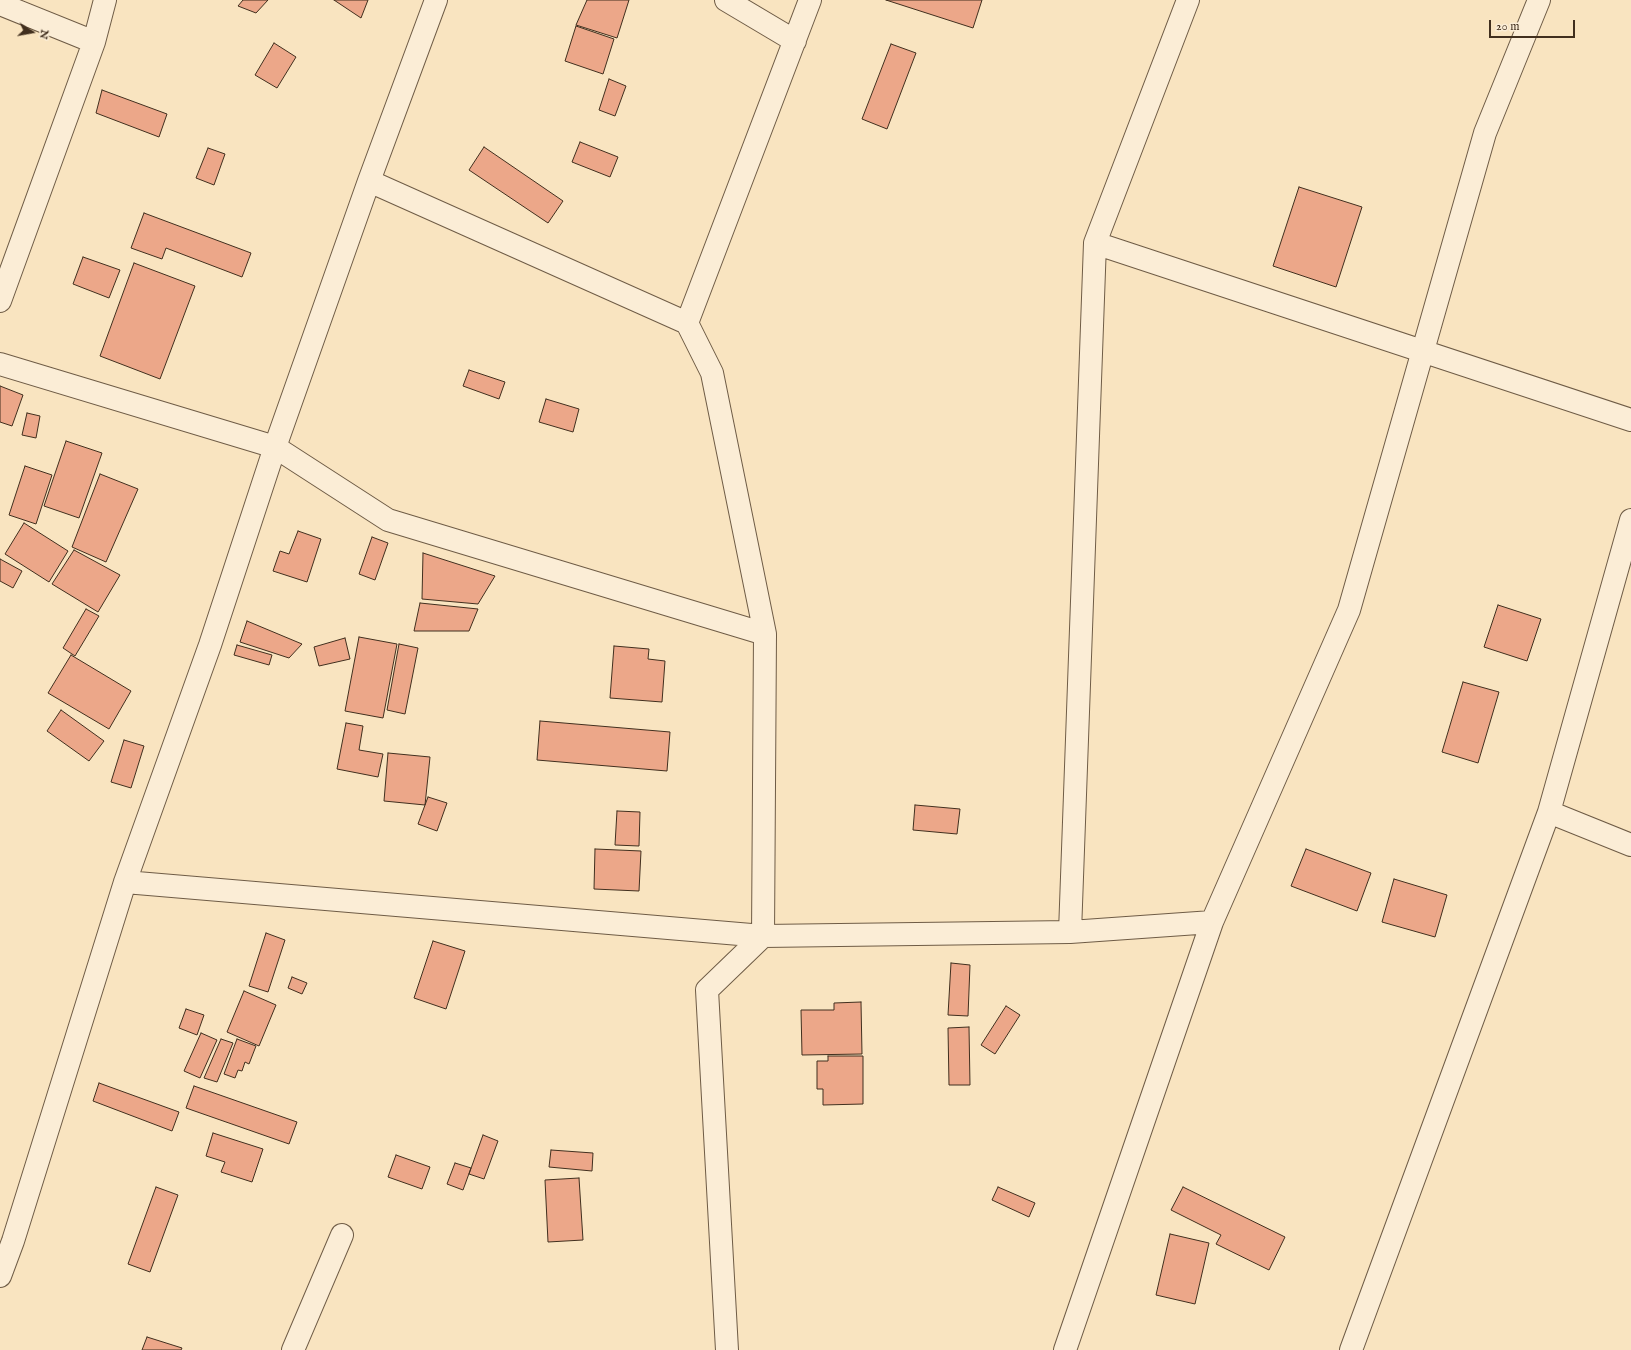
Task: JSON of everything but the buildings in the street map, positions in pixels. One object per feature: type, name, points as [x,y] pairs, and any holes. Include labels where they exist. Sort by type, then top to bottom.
[{"type":"street","points":[[0,301],[94,42],[105,0]]},
{"type":"street","points":[[0,1276],[7,1237],[125,882],[210,645],[275,446],[369,181],[436,0]]},
{"type":"street","points":[[726,0],[794,41]]},
{"type":"street","points":[[687,322],[810,0]]},
{"type":"street","points":[[1070,932],[1095,243],[1188,0]]},
{"type":"street","points":[[1065,1350],[1212,922],[1349,610],[1422,350],[1486,133],[1539,0]]},
{"type":"street","points":[[0,4],[94,42]]},
{"type":"street","points":[[369,181],[687,322],[712,373],[765,634],[763,936],[708,990],[727,1350]]},
{"type":"street","points":[[1095,243],[1631,420]]},
{"type":"street","points":[[0,364],[275,446],[388,520],[765,634]]},
{"type":"street","points":[[1351,1350],[1549,812],[1631,520]]},
{"type":"street","points":[[1549,812],[1631,845]]},
{"type":"street","points":[[125,882],[763,936],[1070,932],[1212,922]]},
{"type":"street","points":[[292,1350],[342,1235]]}]
